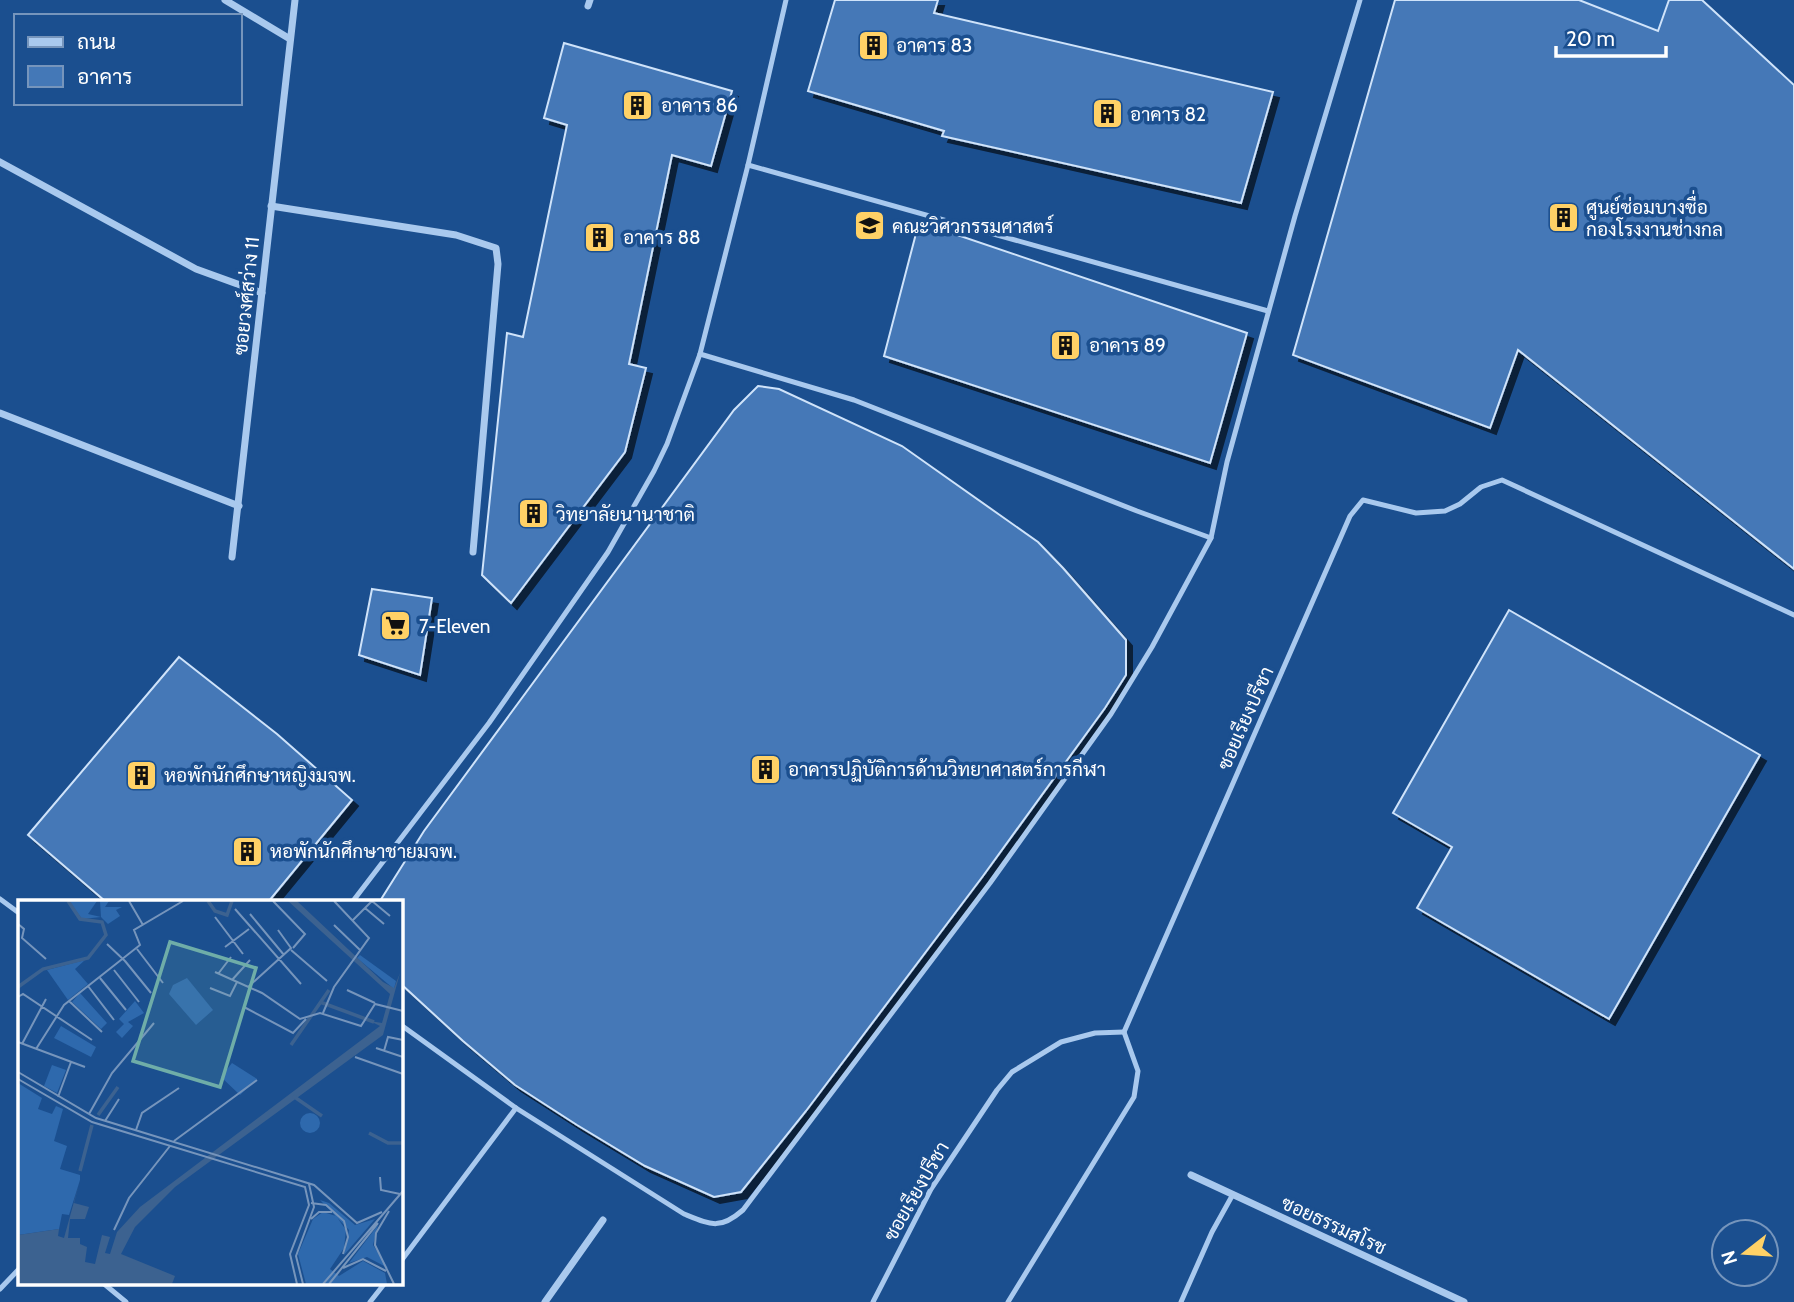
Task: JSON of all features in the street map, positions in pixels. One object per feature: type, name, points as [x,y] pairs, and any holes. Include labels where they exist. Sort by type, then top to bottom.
[{"type":"street","points":[[225,0],[290,39]]},
{"type":"street","name":"ซอยวงศ์สว่าง 11","points":[[232,557],[295,0]]},
{"type":"street","points":[[0,162],[196,269],[262,293]]},
{"type":"street","points":[[271,206],[456,235],[496,248],[498,264],[473,552]]},
{"type":"street","points":[[0,413],[239,506]]},
{"type":"street","name":"ซอยธรรมสโรช","points":[[1191,1175],[1464,1302]]},
{"type":"street","points":[[545,1302],[603,1220]]},
{"type":"lane","points":[[354,900],[489,723],[608,552],[663,453],[700,354],[786,0]]},
{"type":"lane","points":[[402,1027],[516,1108],[684,1214],[713,1225],[731,1221],[749,1203],[990,883],[1111,714],[1211,538],[1227,462],[1268,311],[1360,0]]},
{"type":"lane","points":[[748,165],[1268,311]]},
{"type":"lane","points":[[700,354],[854,400],[1211,538]]},
{"type":"lane","name":"ซอยเรียงปรีชา","points":[[873,1302],[931,1189],[1012,1072],[1031,1058],[1062,1042],[1095,1033],[1124,1032],[1350,516],[1363,500],[1416,513],[1445,511],[1460,505],[1482,487],[1502,480],[1794,615]]},
{"type":"lane","points":[[0,899],[18,912]]},
{"type":"lane","points":[[1008,1302],[1134,1097],[1138,1071],[1124,1032]]},
{"type":"lane","points":[[402,1260],[516,1108]]},
{"type":"lane","points":[[1181,1302],[1212,1232],[1232,1196]]},
{"type":"lane","points":[[0,1289],[18,1270]]},
{"type":"lane","points":[[104,1284],[126,1302]]},
{"type":"lane","points":[[370,1302],[384,1284]]},
{"type":"shaded area","points":[[1579,0],[1669,0],[1658,31]]},
{"type":"building","name":"อาคาร 82","points":[[835,0],[938,0],[934,13],[1273,92],[1241,203],[942,136],[944,131],[808,91]]},
{"type":"building","name":"ศูนย์ซ่อมบางซื่อ กองโรงงานช่างกล","points":[[1395,0],[1579,0],[1658,31],[1669,0],[1702,0],[1794,85],[1794,569],[1518,350],[1490,428],[1293,355]]},
{"type":"building","points":[[564,43],[732,91],[711,166],[672,155],[629,364],[646,368],[625,452],[511,603],[482,575],[507,333],[523,337],[567,125],[544,118]]},
{"type":"building","name":"อาคาร 89","points":[[919,222],[1247,333],[1210,463],[884,356]]},
{"type":"building","name":"อาคารปฏิบัติการด้านวิทยาศาสตร์การกีฬา","points":[[758,386],[779,389],[902,446],[1038,542],[1126,640],[1126,675],[983,876],[806,1111],[741,1192],[714,1197],[645,1166],[577,1125],[515,1085],[463,1041],[402,985],[402,900],[381,900],[424,831],[734,410]]},
{"type":"building","name":"7-Eleven","points":[[372,589],[432,598],[420,675],[359,655]]},
{"type":"building","points":[[1509,610],[1760,755],[1609,1019],[1417,908],[1452,847],[1393,813]]},
{"type":"building","points":[[179,657],[277,734],[352,800],[270,900],[104,900],[28,835]]},
{"type":"place","name":"อาคาร 83","points":[[873,45]]},
{"type":"place","name":"อาคาร 86","points":[[638,105]]},
{"type":"place","name":"อาคาร 82","points":[[1107,114]]},
{"type":"place","name":"ศูนย์ซ่อมบางซื่อ กองโรงงานช่างกล","points":[[1563,218]]},
{"type":"place","name":"คณะวิศวกรรมศาสตร์","points":[[869,226]]},
{"type":"place","name":"อาคาร 88","points":[[600,237]]},
{"type":"place","name":"อาคาร 89","points":[[1066,345]]},
{"type":"place","name":"วิทยาลัยนานาชาติ","points":[[533,514]]},
{"type":"place","name":"7-Eleven","points":[[396,626]]},
{"type":"place","name":"อาคารปฏิบัติการด้านวิทยาศาสตร์การกีฬา","points":[[765,769]]},
{"type":"place","name":"หอพักนักศึกษาหญิงมจพ.","points":[[141,775]]},
{"type":"place","name":"หอพักนักศึกษาชายมจพ.","points":[[247,851]]}]
